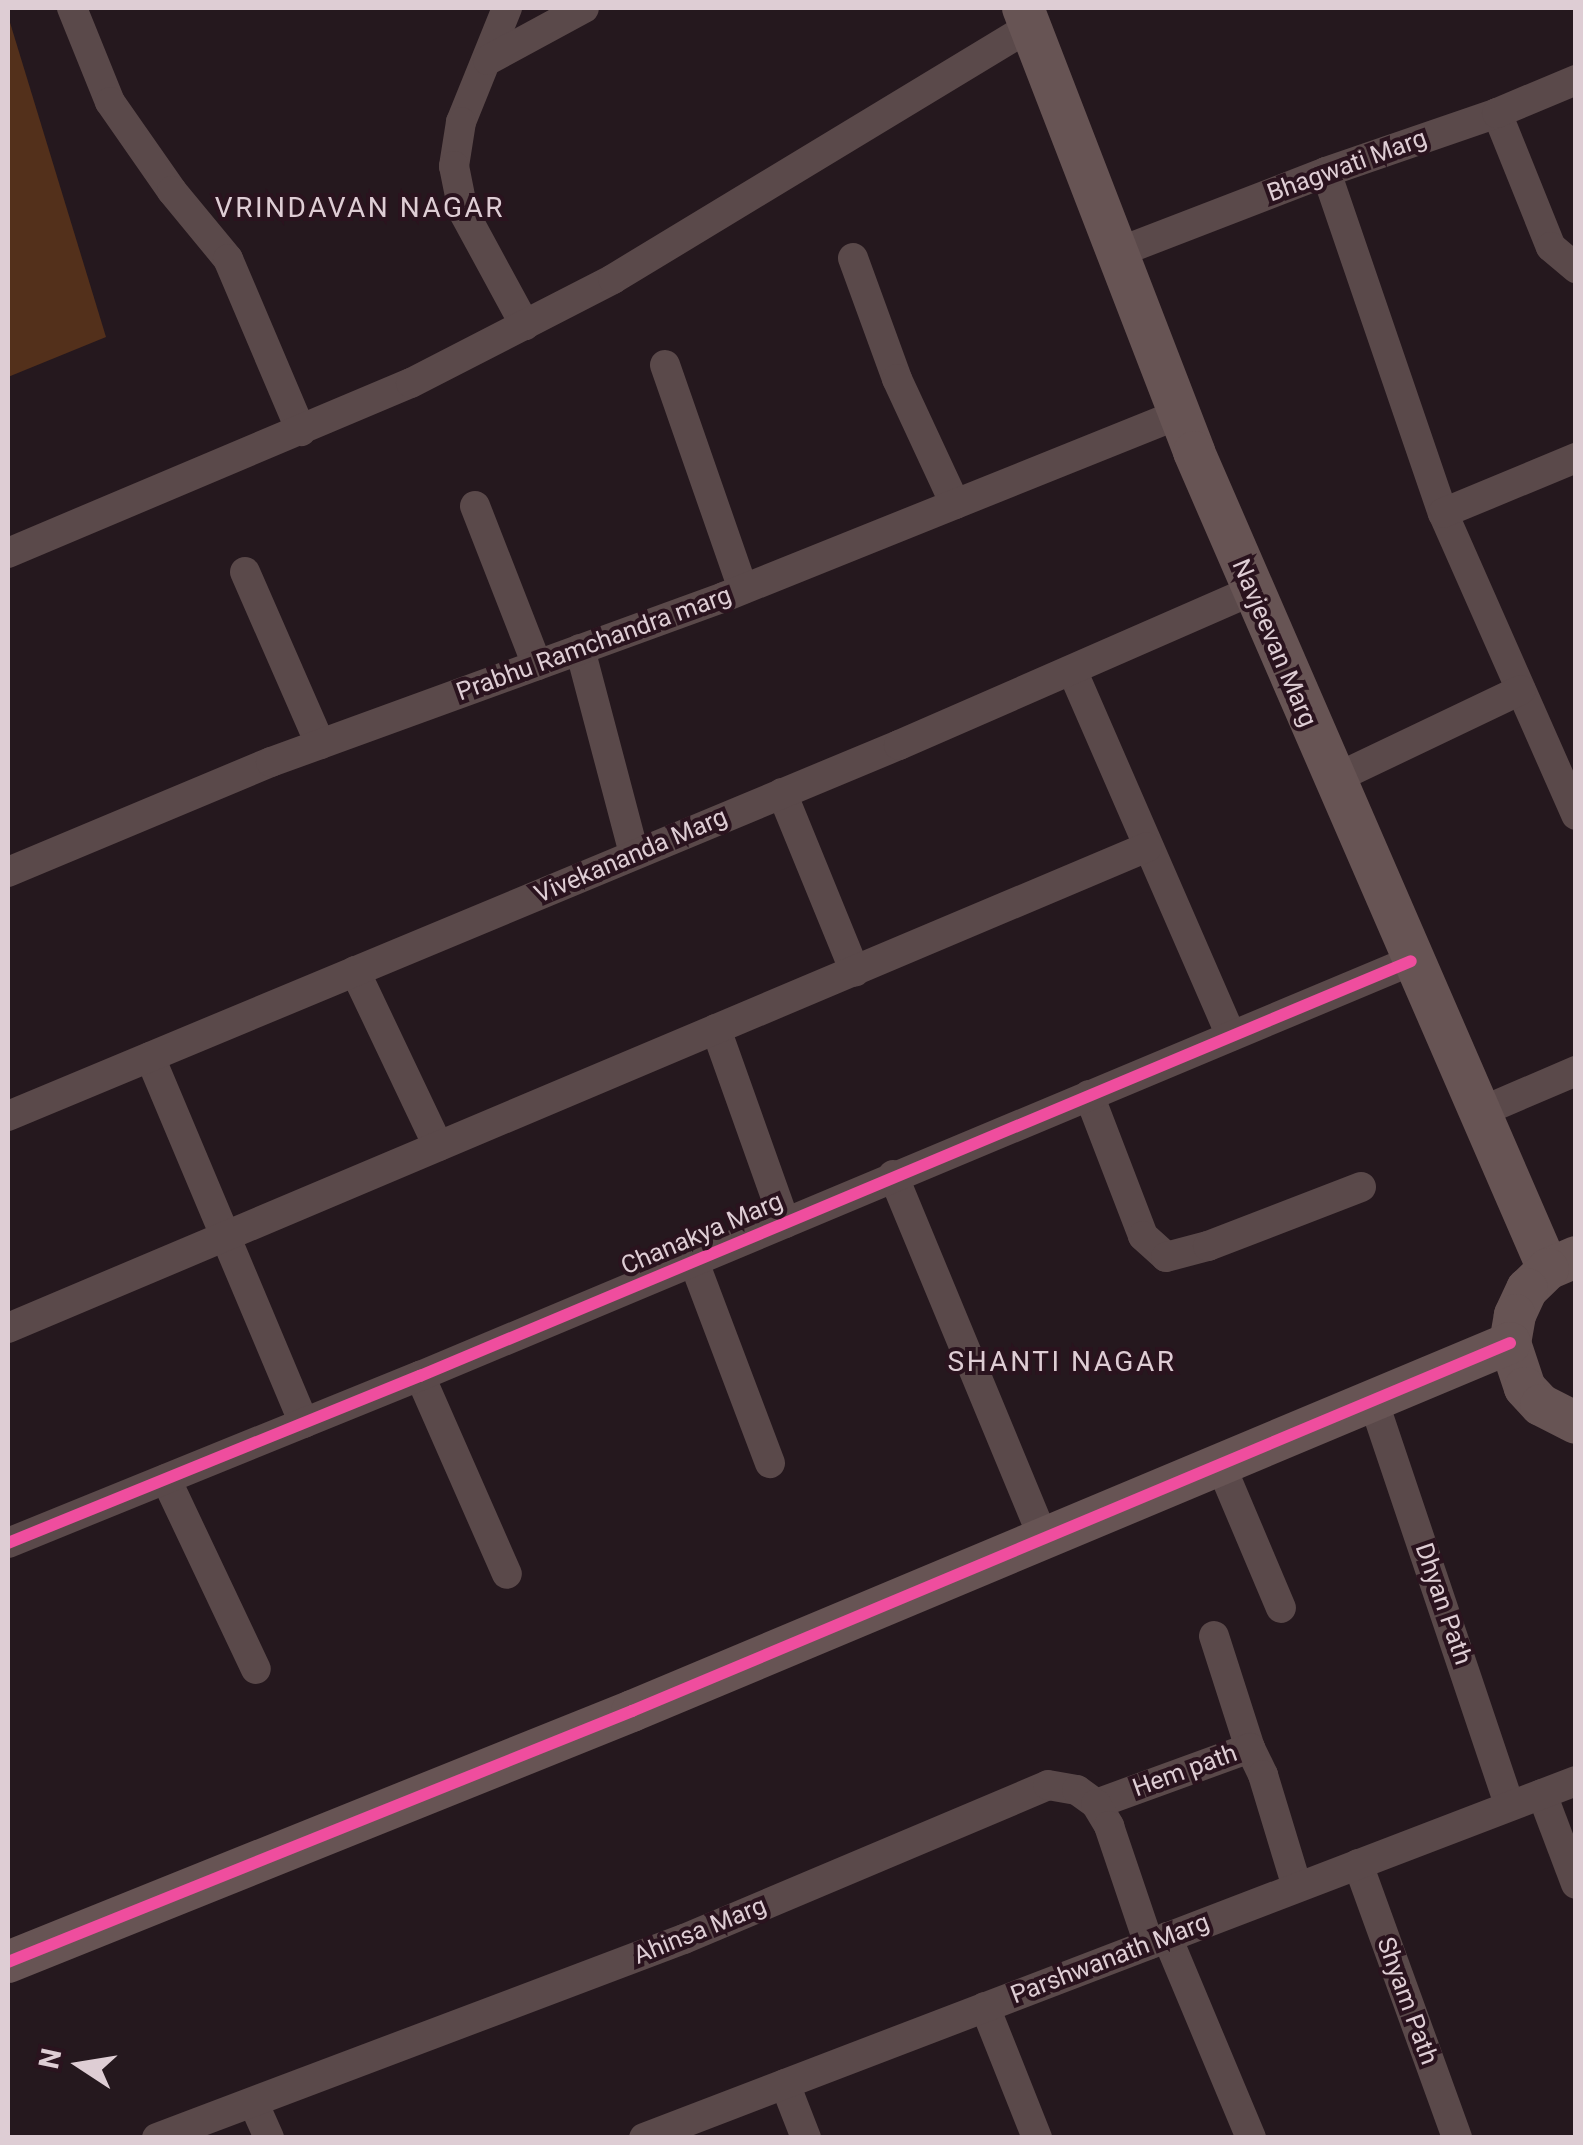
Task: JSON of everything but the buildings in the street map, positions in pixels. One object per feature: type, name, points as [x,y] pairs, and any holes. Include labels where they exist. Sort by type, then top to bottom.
[{"type":"street","points":[[72,8],[110,102],[172,191],[228,259],[301,431]]},
{"type":"street","points":[[508,8],[461,122],[454,166],[463,211],[525,325]]},
{"type":"street","points":[[488,60],[584,8]]},
{"type":"street","points":[[8,554],[412,384],[613,279],[1026,17]]},
{"type":"street","name":"Navjeevan Marg","points":[[1026,17],[1179,414],[1332,780],[1478,1113],[1562,1263]]},
{"type":"street","name":"Bhagwati Marg","points":[[1119,252],[1326,172],[1497,114],[1576,80]]},
{"type":"street","points":[[1497,114],[1551,247],[1576,268]]},
{"type":"street","points":[[1326,172],[1443,513],[1576,815]]},
{"type":"street","points":[[853,258],[897,379],[955,504]]},
{"type":"street","points":[[665,365],[743,589]]},
{"type":"street","name":"Prabhu Ramchandra marg","points":[[8,872],[320,744],[743,589],[1179,414]]},
{"type":"street","points":[[1443,513],[1576,458]]},
{"type":"street","points":[[475,506],[537,665]]},
{"type":"street","points":[[245,572],[320,744]]},
{"type":"street","name":"Vivekananda Marg","points":[[8,1116],[782,793],[1252,591]]},
{"type":"street","points":[[580,650],[634,854]]},
{"type":"street","points":[[1072,670],[1231,1036]]},
{"type":"street","points":[[1332,780],[1521,690]]},
{"type":"street","points":[[782,793],[854,972]]},
{"type":"street","points":[[8,1328],[1147,847]]},
{"type":"street","name":"Chanakya Marg","points":[[8,1543],[420,1376],[1411,960]]},
{"type":"street","points":[[354,971],[438,1146]]},
{"type":"street","points":[[716,1029],[785,1222]]},
{"type":"street","points":[[150,1057],[304,1423]]},
{"type":"street","points":[[1478,1113],[1576,1071]]},
{"type":"street","points":[[1089,1095],[1143,1236],[1166,1257],[1208,1246],[1361,1187]]},
{"type":"street","points":[[893,1176],[1044,1540]]},
{"type":"street","points":[[694,1262],[770,1463]]},
{"type":"street","points":[[1562,1263],[1527,1289],[1514,1314],[1510,1343],[1525,1388],[1541,1406],[1576,1423]]},
{"type":"street","points":[[8,1962],[1044,1540],[1510,1343]]},
{"type":"street","points":[[420,1376],[507,1574]]},
{"type":"street","name":"Dhyan Path","points":[[1374,1402],[1510,1806]]},
{"type":"street","points":[[1221,1466],[1282,1608]]},
{"type":"street","points":[[166,1478],[256,1669]]},
{"type":"street","points":[[1214,1636],[1250,1748]]},
{"type":"street","name":"Hem path","points":[[1096,1804],[1250,1748],[1264,1774],[1297,1887]]},
{"type":"street","name":"Parshwanath Marg","points":[[644,2138],[1576,1781]]},
{"type":"street","name":"Ahinsa Marg","points":[[157,2138],[684,1939],[1048,1785],[1077,1790],[1096,1804]]},
{"type":"street","points":[[1542,1794],[1576,1884]]},
{"type":"street","points":[[1096,1804],[1250,2138]]},
{"type":"street","name":"Shyam Path","points":[[1358,1864],[1457,2138]]},
{"type":"street","points":[[986,2008],[1037,2138]]},
{"type":"street","points":[[785,2084],[806,2138]]},
{"type":"street","points":[[254,2104],[270,2138]]},
{"type":"shaded area","points":[[8,16],[106,337],[8,377]]},
{"type":"cycle path","points":[[8,1543],[420,1376],[1411,961]]},
{"type":"cycle path","points":[[8,1962],[632,1711],[1510,1343]]},
{"type":"district","name":"VRINDAVAN NAGAR","points":[[360,208]]},
{"type":"district","name":"SHANTI NAGAR","points":[[1062,1362]]}]
